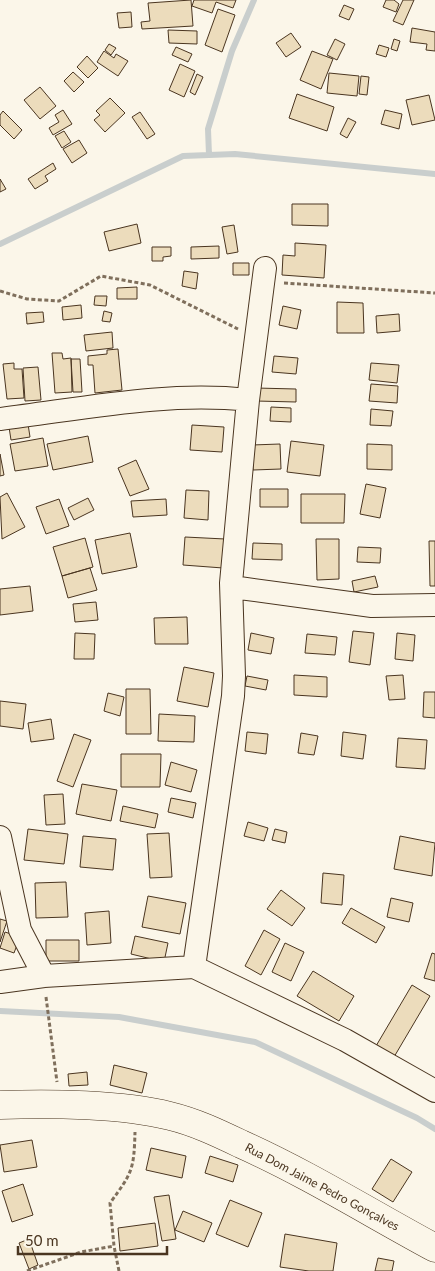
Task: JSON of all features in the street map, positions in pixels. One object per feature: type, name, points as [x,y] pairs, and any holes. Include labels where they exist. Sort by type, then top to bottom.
[{"type":"main road","name":"Rua Dom Jaime Pedro Gonçalves","points":[[0,1105],[136,1109],[171,1116],[199,1126],[272,1158],[435,1248]]},
{"type":"street","points":[[194,967],[233,696],[232,587],[248,400],[264,275]]},
{"type":"street","points":[[0,419],[160,398],[227,398],[248,400]]},
{"type":"street","points":[[232,587],[372,606],[435,605]]},
{"type":"street","points":[[0,837],[20,930],[44,976]]},
{"type":"street","points":[[0,982],[44,976],[194,967],[344,1040],[435,1091]]},
{"type":"path","points":[[264,275],[435,293]]},
{"type":"path","points":[[0,291],[26,300],[58,301],[101,276],[150,285],[256,339]]},
{"type":"path","points":[[44,976],[60,1106]]},
{"type":"path","points":[[119,1271],[114,1246],[110,1203],[131,1173],[134,1162],[136,1109]]},
{"type":"path","points":[[27,1271],[33,1271],[81,1252],[114,1246]]},
{"type":"building","points":[[191,0],[193,26],[142,29],[141,22],[150,21],[148,3]]},
{"type":"building","points":[[194,0],[236,0],[233,8],[216,2],[212,13],[192,6]]},
{"type":"building","points":[[386,0],[394,0],[399,4],[396,12],[383,7]]},
{"type":"building","points":[[403,0],[414,0],[403,25],[393,21]]},
{"type":"building","points":[[344,5],[354,9],[349,20],[339,16]]},
{"type":"building","points":[[218,9],[235,15],[222,52],[205,45]]},
{"type":"building","points":[[131,12],[132,27],[119,28],[117,13]]},
{"type":"building","points":[[412,28],[435,32],[435,51],[426,50],[427,44],[410,42]]},
{"type":"building","points":[[168,30],[197,31],[197,44],[169,43]]},
{"type":"building","points":[[291,33],[301,47],[286,57],[276,43]]},
{"type":"building","points":[[335,39],[345,44],[337,60],[327,55]]},
{"type":"building","points":[[394,39],[400,41],[397,51],[391,49]]},
{"type":"building","points":[[109,44],[116,48],[111,55],[105,50]]},
{"type":"building","points":[[379,45],[389,48],[386,57],[376,54]]},
{"type":"building","points":[[176,47],[192,54],[188,62],[172,55]]},
{"type":"building","points":[[104,51],[114,58],[116,54],[128,61],[118,76],[97,62]]},
{"type":"building","points":[[312,51],[333,59],[321,89],[300,80]]},
{"type":"building","points":[[87,56],[98,68],[88,78],[77,67]]},
{"type":"building","points":[[180,64],[195,71],[184,97],[169,90]]},
{"type":"building","points":[[73,72],[84,82],[74,92],[64,81]]},
{"type":"building","points":[[329,73],[359,76],[357,96],[327,93]]},
{"type":"building","points":[[197,74],[203,77],[195,95],[190,92]]},
{"type":"building","points":[[361,76],[369,77],[367,95],[359,94]]},
{"type":"building","points":[[40,87],[56,106],[40,119],[24,100]]},
{"type":"building","points":[[297,94],[334,107],[327,131],[289,118]]},
{"type":"building","points":[[429,95],[435,120],[412,125],[406,100]]},
{"type":"building","points":[[110,98],[125,113],[105,132],[94,120],[100,115],[96,111]]},
{"type":"building","points":[[63,110],[72,124],[53,135],[49,128],[59,122],[55,115]]},
{"type":"building","points":[[385,110],[402,114],[399,129],[381,124]]},
{"type":"building","points":[[3,111],[22,130],[14,139],[0,125],[0,115]]},
{"type":"building","points":[[140,112],[155,134],[147,139],[132,117]]},
{"type":"building","points":[[348,118],[356,122],[347,138],[340,134]]},
{"type":"building","points":[[64,131],[71,142],[62,148],[55,136]]},
{"type":"building","points":[[79,140],[87,153],[72,163],[63,149]]},
{"type":"building","points":[[53,163],[56,169],[45,176],[48,181],[35,189],[28,179]]},
{"type":"building","points":[[0,179],[6,189],[0,192]]},
{"type":"building","points":[[292,204],[328,204],[328,226],[292,225]]},
{"type":"building","points":[[137,224],[141,243],[109,251],[104,232]]},
{"type":"building","points":[[234,225],[238,252],[227,254],[222,227]]},
{"type":"building","points":[[295,243],[326,245],[324,278],[282,275],[283,255],[295,256]]},
{"type":"building","points":[[219,246],[219,258],[191,259],[191,247]]},
{"type":"building","points":[[152,247],[171,247],[171,256],[163,257],[163,261],[152,261]]},
{"type":"building","points":[[233,263],[249,263],[249,275],[233,275]]},
{"type":"building","points":[[184,271],[198,273],[196,289],[182,286]]},
{"type":"building","points":[[137,287],[137,299],[117,299],[117,288]]},
{"type":"building","points":[[95,296],[107,296],[106,306],[94,305]]},
{"type":"building","points":[[337,302],[363,303],[364,333],[337,333]]},
{"type":"building","points":[[81,305],[82,318],[63,320],[62,307]]},
{"type":"building","points":[[283,306],[301,310],[297,329],[279,325]]},
{"type":"building","points":[[104,311],[112,313],[110,322],[102,321]]},
{"type":"building","points":[[43,312],[44,322],[27,324],[26,313]]},
{"type":"building","points":[[399,314],[400,331],[377,333],[376,316]]},
{"type":"building","points":[[112,332],[113,348],[86,351],[84,335]]},
{"type":"building","points":[[118,349],[122,390],[95,393],[93,365],[88,365],[88,356],[107,354],[107,350]]},
{"type":"building","points":[[52,353],[62,353],[63,359],[71,358],[72,392],[55,393]]},
{"type":"building","points":[[274,356],[298,358],[296,374],[272,372]]},
{"type":"building","points":[[71,359],[80,359],[82,392],[73,392]]},
{"type":"building","points":[[14,363],[14,369],[22,369],[24,398],[7,399],[3,364]]},
{"type":"building","points":[[371,363],[399,365],[397,383],[369,380]]},
{"type":"building","points":[[38,367],[41,400],[25,401],[23,368]]},
{"type":"building","points":[[371,384],[398,386],[397,403],[369,401]]},
{"type":"building","points":[[256,388],[296,389],[296,402],[256,401]]},
{"type":"building","points":[[271,407],[291,408],[291,422],[270,421]]},
{"type":"building","points":[[371,409],[393,411],[391,426],[370,425]]},
{"type":"building","points":[[28,424],[30,437],[11,440],[9,427]]},
{"type":"building","points":[[192,425],[224,427],[222,452],[190,450]]},
{"type":"building","points":[[88,436],[93,462],[53,470],[47,444]]},
{"type":"building","points":[[43,438],[48,466],[15,471],[10,444]]},
{"type":"building","points":[[291,441],[324,445],[320,476],[287,472]]},
{"type":"building","points":[[280,444],[281,469],[253,470],[252,445]]},
{"type":"building","points":[[367,444],[392,445],[392,470],[367,469]]},
{"type":"building","points":[[0,454],[4,475],[0,476]]},
{"type":"building","points":[[136,460],[149,489],[130,496],[118,468]]},
{"type":"building","points":[[366,484],[386,488],[380,518],[360,514]]},
{"type":"building","points":[[260,489],[288,489],[288,507],[260,507]]},
{"type":"building","points":[[186,490],[209,491],[208,520],[184,518]]},
{"type":"building","points":[[7,493],[25,527],[2,539],[0,497]]},
{"type":"building","points":[[301,494],[345,494],[344,523],[301,523]]},
{"type":"building","points":[[88,498],[94,510],[74,520],[68,508]]},
{"type":"building","points":[[59,499],[69,526],[46,534],[36,507]]},
{"type":"building","points":[[166,499],[167,515],[133,517],[131,501]]},
{"type":"building","points":[[130,533],[137,567],[102,574],[95,540]]},
{"type":"building","points":[[185,537],[225,539],[223,568],[183,565]]},
{"type":"building","points":[[85,538],[93,567],[62,576],[53,547]]},
{"type":"building","points":[[316,539],[339,539],[339,579],[317,580]]},
{"type":"building","points":[[429,541],[435,541],[435,586],[430,586]]},
{"type":"building","points":[[253,543],[282,544],[282,560],[252,559]]},
{"type":"building","points":[[358,547],[381,548],[380,563],[357,562]]},
{"type":"building","points":[[90,568],[97,590],[68,598],[62,576]]},
{"type":"building","points":[[375,576],[378,587],[354,592],[352,581]]},
{"type":"building","points":[[30,586],[33,611],[0,615],[0,589]]},
{"type":"building","points":[[96,602],[98,620],[75,622],[73,604]]},
{"type":"building","points":[[187,617],[188,644],[155,644],[154,618]]},
{"type":"building","points":[[353,631],[374,633],[370,665],[349,662]]},
{"type":"building","points":[[75,633],[95,634],[94,659],[74,659]]},
{"type":"building","points":[[251,633],[274,638],[271,654],[248,650]]},
{"type":"building","points":[[397,633],[415,635],[413,661],[395,659]]},
{"type":"building","points":[[307,634],[337,637],[335,655],[305,653]]},
{"type":"building","points":[[184,667],[214,673],[208,707],[177,701]]},
{"type":"building","points":[[294,675],[327,677],[327,697],[294,695]]},
{"type":"building","points":[[403,675],[405,699],[389,700],[386,676]]},
{"type":"building","points":[[247,676],[268,680],[266,690],[245,686]]},
{"type":"building","points":[[126,689],[150,689],[151,734],[126,734]]},
{"type":"building","points":[[424,692],[435,692],[435,718],[423,717]]},
{"type":"building","points":[[108,693],[124,697],[120,716],[104,711]]},
{"type":"building","points":[[0,701],[26,704],[23,729],[0,726]]},
{"type":"building","points":[[159,714],[195,716],[194,742],[158,741]]},
{"type":"building","points":[[51,719],[54,739],[31,742],[28,723]]},
{"type":"building","points":[[247,732],[268,734],[266,754],[245,751]]},
{"type":"building","points":[[343,732],[366,735],[363,759],[341,756]]},
{"type":"building","points":[[301,733],[318,736],[314,755],[298,753]]},
{"type":"building","points":[[74,734],[91,740],[73,787],[57,781]]},
{"type":"building","points":[[398,738],[427,740],[425,769],[396,767]]},
{"type":"building","points":[[121,754],[161,754],[160,787],[121,787]]},
{"type":"building","points":[[171,762],[197,770],[191,792],[165,785]]},
{"type":"building","points":[[82,784],[117,790],[111,821],[76,814]]},
{"type":"building","points":[[63,794],[65,824],[46,825],[44,795]]},
{"type":"building","points":[[171,798],[196,803],[193,818],[168,812]]},
{"type":"building","points":[[123,806],[158,814],[155,828],[120,821]]},
{"type":"building","points":[[248,822],[268,828],[264,841],[244,836]]},
{"type":"building","points":[[28,829],[68,834],[64,864],[24,860]]},
{"type":"building","points":[[275,829],[287,832],[285,843],[272,840]]},
{"type":"building","points":[[169,833],[172,877],[150,878],[147,834]]},
{"type":"building","points":[[83,836],[116,839],[113,870],[80,867]]},
{"type":"building","points":[[400,836],[435,843],[432,876],[394,869]]},
{"type":"building","points":[[323,873],[344,875],[342,905],[321,903]]},
{"type":"building","points":[[66,882],[68,917],[36,918],[35,883]]},
{"type":"building","points":[[281,890],[305,908],[292,926],[267,909]]},
{"type":"building","points":[[148,896],[186,903],[180,934],[142,927]]},
{"type":"building","points":[[391,898],[413,903],[409,922],[387,917]]},
{"type":"building","points":[[351,908],[385,927],[376,943],[342,923]]},
{"type":"building","points":[[109,911],[111,943],[87,945],[85,913]]},
{"type":"building","points":[[0,919],[7,921],[0,942]]},
{"type":"building","points":[[264,930],[280,939],[261,975],[245,966]]},
{"type":"building","points":[[5,932],[20,937],[14,953],[0,948]]},
{"type":"building","points":[[135,936],[168,943],[164,962],[131,954]]},
{"type":"building","points":[[46,940],[79,940],[79,961],[46,961]]},
{"type":"building","points":[[285,943],[304,952],[291,981],[272,972]]},
{"type":"building","points":[[432,953],[435,954],[435,981],[424,978]]},
{"type":"building","points":[[313,971],[354,996],[339,1021],[297,996]]},
{"type":"building","points":[[412,985],[430,996],[394,1057],[376,1046]]},
{"type":"building","points":[[114,1065],[147,1073],[142,1093],[110,1085]]},
{"type":"building","points":[[87,1072],[88,1085],[69,1086],[68,1074]]},
{"type":"building","points":[[32,1140],[37,1167],[4,1172],[0,1145]]},
{"type":"building","points":[[151,1148],[186,1156],[182,1178],[146,1170]]},
{"type":"building","points":[[210,1156],[238,1165],[233,1182],[205,1173]]},
{"type":"building","points":[[391,1159],[412,1172],[393,1202],[372,1189]]},
{"type":"building","points":[[23,1184],[33,1215],[12,1222],[2,1191]]},
{"type":"building","points":[[169,1195],[176,1239],[162,1241],[154,1197]]},
{"type":"building","points":[[230,1200],[262,1213],[248,1247],[216,1234]]},
{"type":"building","points":[[183,1211],[212,1223],[204,1242],[175,1230]]},
{"type":"building","points":[[155,1223],[158,1246],[120,1251],[118,1228]]},
{"type":"building","points":[[285,1234],[337,1243],[333,1271],[309,1271],[280,1267]]},
{"type":"building","points":[[29,1239],[38,1265],[29,1269],[19,1243]]},
{"type":"building","points":[[378,1258],[394,1261],[392,1271],[375,1271]]},
{"type":"waterway","points":[[209,155],[208,129],[232,51],[254,0]]},
{"type":"waterway","points":[[0,244],[183,156],[235,154],[435,174]]},
{"type":"waterway","points":[[0,1011],[119,1017],[255,1042],[417,1118],[435,1129]]}]
